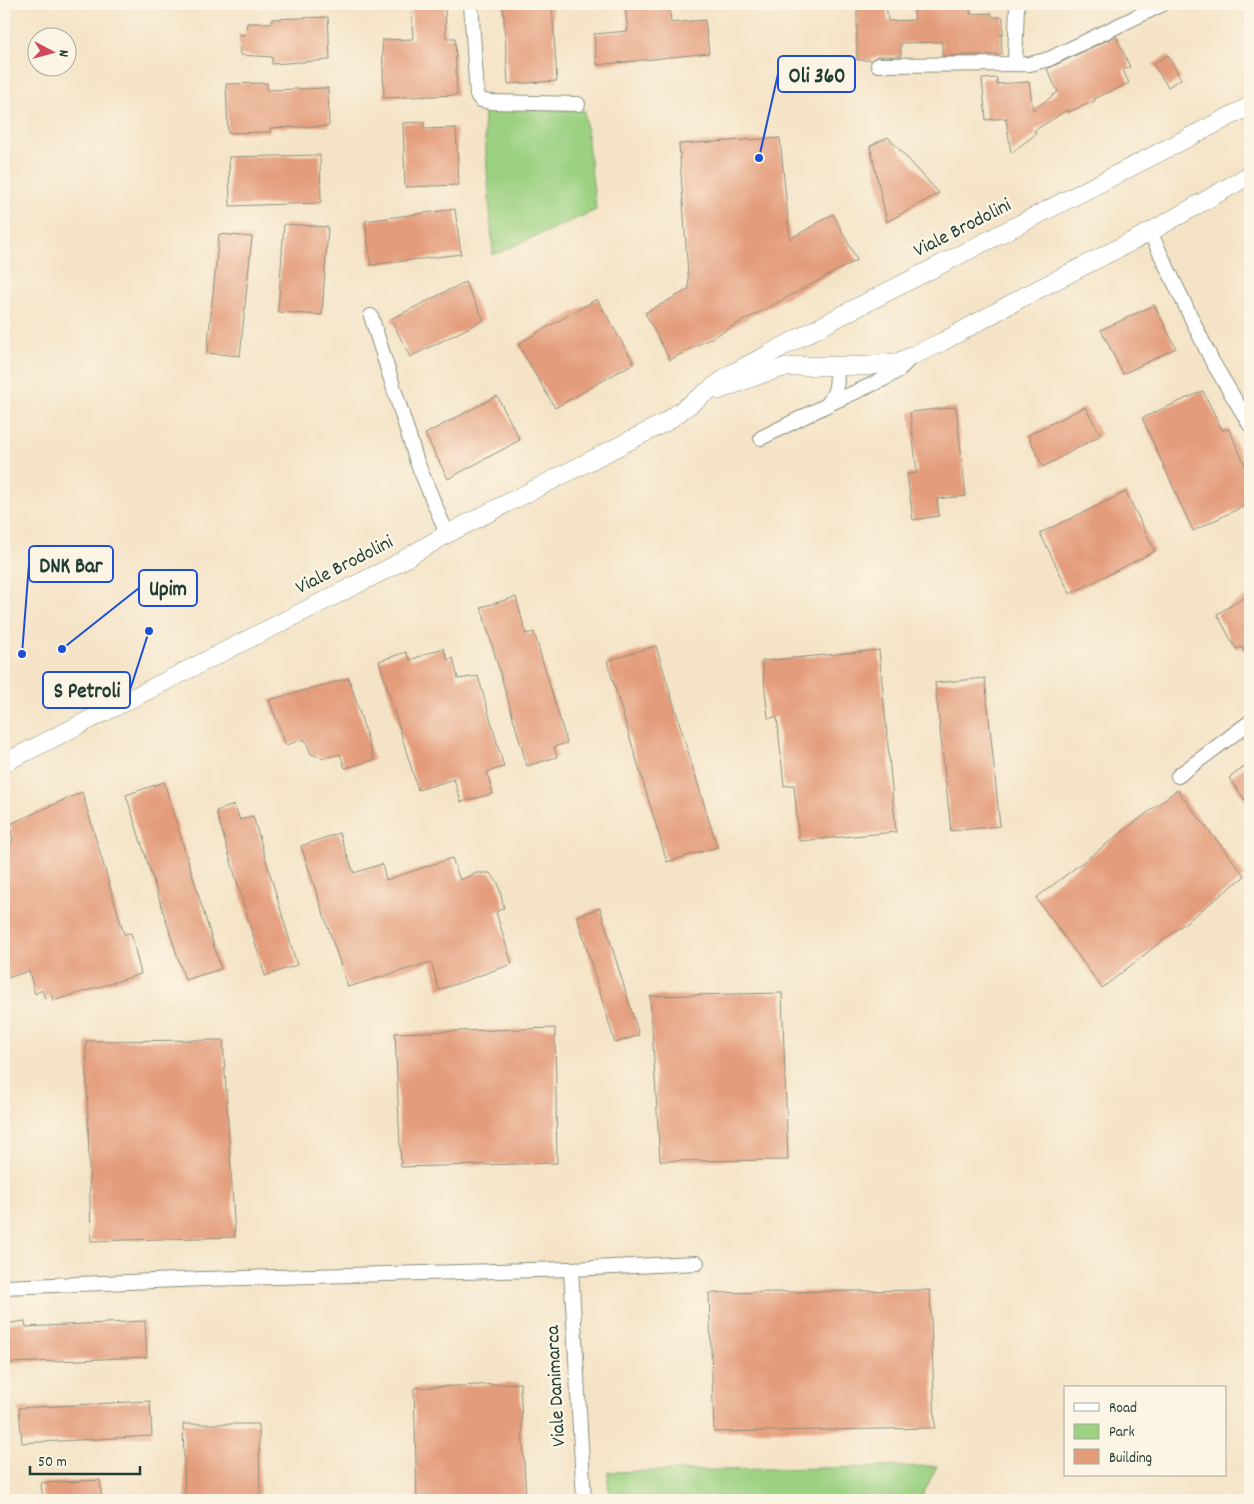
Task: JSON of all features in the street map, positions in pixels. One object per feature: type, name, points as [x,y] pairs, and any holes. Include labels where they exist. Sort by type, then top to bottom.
[{"type":"street","points":[[471,4],[478,95],[481,100],[490,102],[578,104]]},
{"type":"street","points":[[1015,63],[1016,4]]},
{"type":"street","points":[[878,65],[1030,64],[1049,60],[1163,4]]},
{"type":"street","name":"Viale Brodolini","points":[[4,763],[391,567],[447,534],[666,422],[740,369],[1248,105]]},
{"type":"street","name":"Viale Brodolini","points":[[699,397],[759,374],[782,368],[801,366],[868,366],[898,362],[937,345],[1025,296],[1150,232],[1250,175]]},
{"type":"street","points":[[1150,232],[1212,361],[1250,424]]},
{"type":"street","points":[[371,316],[417,462],[447,534]]},
{"type":"street","points":[[761,438],[826,405],[884,379],[899,370],[912,356]]},
{"type":"street","points":[[826,405],[831,399],[837,384],[838,377],[835,366]]},
{"type":"street","points":[[1178,776],[1250,722]]},
{"type":"street","points":[[4,1287],[203,1279],[571,1269],[697,1263]]},
{"type":"street","name":"Viale Danimarca","points":[[571,1269],[584,1500]]},
{"type":"green space","points":[[483,109],[584,110],[596,210],[493,255]]},
{"type":"green space","points":[[937,1466],[920,1500],[609,1500],[608,1472]]},
{"type":"building","points":[[421,4],[445,5],[446,38],[455,38],[457,95],[384,98],[382,40],[413,39],[411,7],[421,6]]},
{"type":"building","points":[[503,4],[552,4],[557,81],[508,84]]},
{"type":"building","points":[[669,4],[671,23],[705,20],[709,53],[597,65],[594,34],[628,31],[625,5]]},
{"type":"building","points":[[857,4],[886,4],[888,21],[915,20],[913,4],[971,4],[970,14],[992,13],[992,17],[1003,17],[1003,34],[1001,34],[1002,54],[942,56],[942,42],[901,43],[901,56],[878,56],[871,60],[857,60]]},
{"type":"building","points":[[328,17],[330,60],[272,64],[272,57],[240,55],[239,34],[245,35],[247,23],[272,23],[272,19]]},
{"type":"building","points":[[1116,36],[1130,67],[1123,70],[1129,83],[1094,99],[1095,101],[1068,112],[1067,110],[1034,131],[1036,134],[1011,153],[1006,118],[986,120],[982,79],[997,78],[997,84],[1029,82],[1033,110],[1058,92],[1047,69]]},
{"type":"building","points":[[1168,55],[1181,79],[1168,87],[1153,64]]},
{"type":"building","points":[[267,83],[267,90],[328,88],[329,126],[270,128],[270,132],[228,133],[226,84]]},
{"type":"building","points":[[424,122],[424,129],[456,128],[459,185],[405,187],[403,123]]},
{"type":"building","points":[[888,137],[939,193],[887,222],[870,146]]},
{"type":"building","points":[[780,138],[790,239],[833,214],[857,260],[670,360],[645,313],[689,289],[679,144]]},
{"type":"building","points":[[320,155],[321,203],[230,206],[229,157]]},
{"type":"building","points":[[455,209],[461,254],[371,265],[365,221]]},
{"type":"building","points":[[284,224],[328,227],[322,315],[278,312]]},
{"type":"building","points":[[219,234],[252,237],[240,356],[207,353]]},
{"type":"building","points":[[465,282],[484,320],[410,357],[391,319]]},
{"type":"building","points":[[597,299],[634,363],[555,408],[518,344]]},
{"type":"building","points":[[1154,305],[1176,348],[1123,374],[1101,330]]},
{"type":"building","points":[[1203,391],[1222,430],[1229,429],[1245,465],[1250,463],[1250,503],[1193,531],[1142,418]]},
{"type":"building","points":[[497,396],[520,440],[448,479],[425,434]]},
{"type":"building","points":[[956,407],[966,496],[937,499],[939,516],[913,520],[907,474],[917,473],[910,412]]},
{"type":"building","points":[[1085,407],[1101,435],[1043,467],[1028,435]]},
{"type":"building","points":[[1126,492],[1155,551],[1070,594],[1040,533]]},
{"type":"building","points":[[1250,594],[1250,662],[1242,647],[1236,649],[1217,614]]},
{"type":"building","points":[[516,597],[526,634],[534,632],[567,743],[554,747],[557,757],[527,766],[481,607]]},
{"type":"building","points":[[656,646],[717,847],[667,862],[607,661]]},
{"type":"building","points":[[443,648],[448,660],[453,658],[458,679],[478,676],[504,767],[487,772],[493,794],[461,802],[454,779],[418,790],[379,661],[406,652],[410,660]]},
{"type":"building","points":[[879,650],[896,832],[799,841],[794,785],[784,786],[777,717],[768,718],[762,661]]},
{"type":"building","points":[[349,678],[374,760],[345,768],[340,754],[323,758],[311,754],[305,739],[286,745],[269,700]]},
{"type":"building","points":[[985,678],[1000,826],[951,831],[935,683]]},
{"type":"building","points":[[1250,763],[1250,807],[1229,778]]},
{"type":"building","points":[[164,782],[221,969],[185,980],[126,795]]},
{"type":"building","points":[[1177,790],[1245,876],[1102,988],[1036,898]]},
{"type":"building","points":[[82,792],[124,934],[131,933],[141,974],[53,1001],[52,995],[45,999],[42,990],[35,994],[29,971],[4,979],[4,845],[13,841],[10,824]]},
{"type":"building","points":[[234,805],[240,820],[253,816],[297,965],[265,976],[216,811]]},
{"type":"building","points":[[339,833],[354,873],[382,864],[386,880],[452,858],[460,880],[476,873],[490,873],[498,883],[504,908],[496,912],[512,964],[439,990],[431,962],[348,987],[301,846]]},
{"type":"building","points":[[600,908],[639,1035],[615,1043],[577,916]]},
{"type":"building","points":[[782,993],[788,1160],[660,1161],[650,996]]},
{"type":"building","points":[[555,1028],[557,1163],[401,1167],[395,1033]]},
{"type":"building","points":[[223,1040],[235,1237],[91,1241],[86,1041]]},
{"type":"building","points":[[930,1290],[935,1428],[714,1432],[709,1293]]},
{"type":"building","points":[[25,1321],[26,1327],[145,1321],[147,1357],[11,1363],[4,1341],[4,1324]]},
{"type":"building","points":[[520,1383],[526,1500],[417,1500],[414,1388]]},
{"type":"building","points":[[150,1401],[152,1436],[22,1443],[19,1408]]},
{"type":"building","points":[[183,1424],[259,1424],[260,1500],[185,1500]]},
{"type":"building","points":[[100,1480],[102,1500],[43,1500],[41,1483]]},
{"type":"place","name":"Oli 360","points":[[759,158]]},
{"type":"place","name":"S Petroli","points":[[149,631]]},
{"type":"place","name":"Upim","points":[[62,649]]},
{"type":"place","name":"DNK Bar","points":[[22,654]]}]
